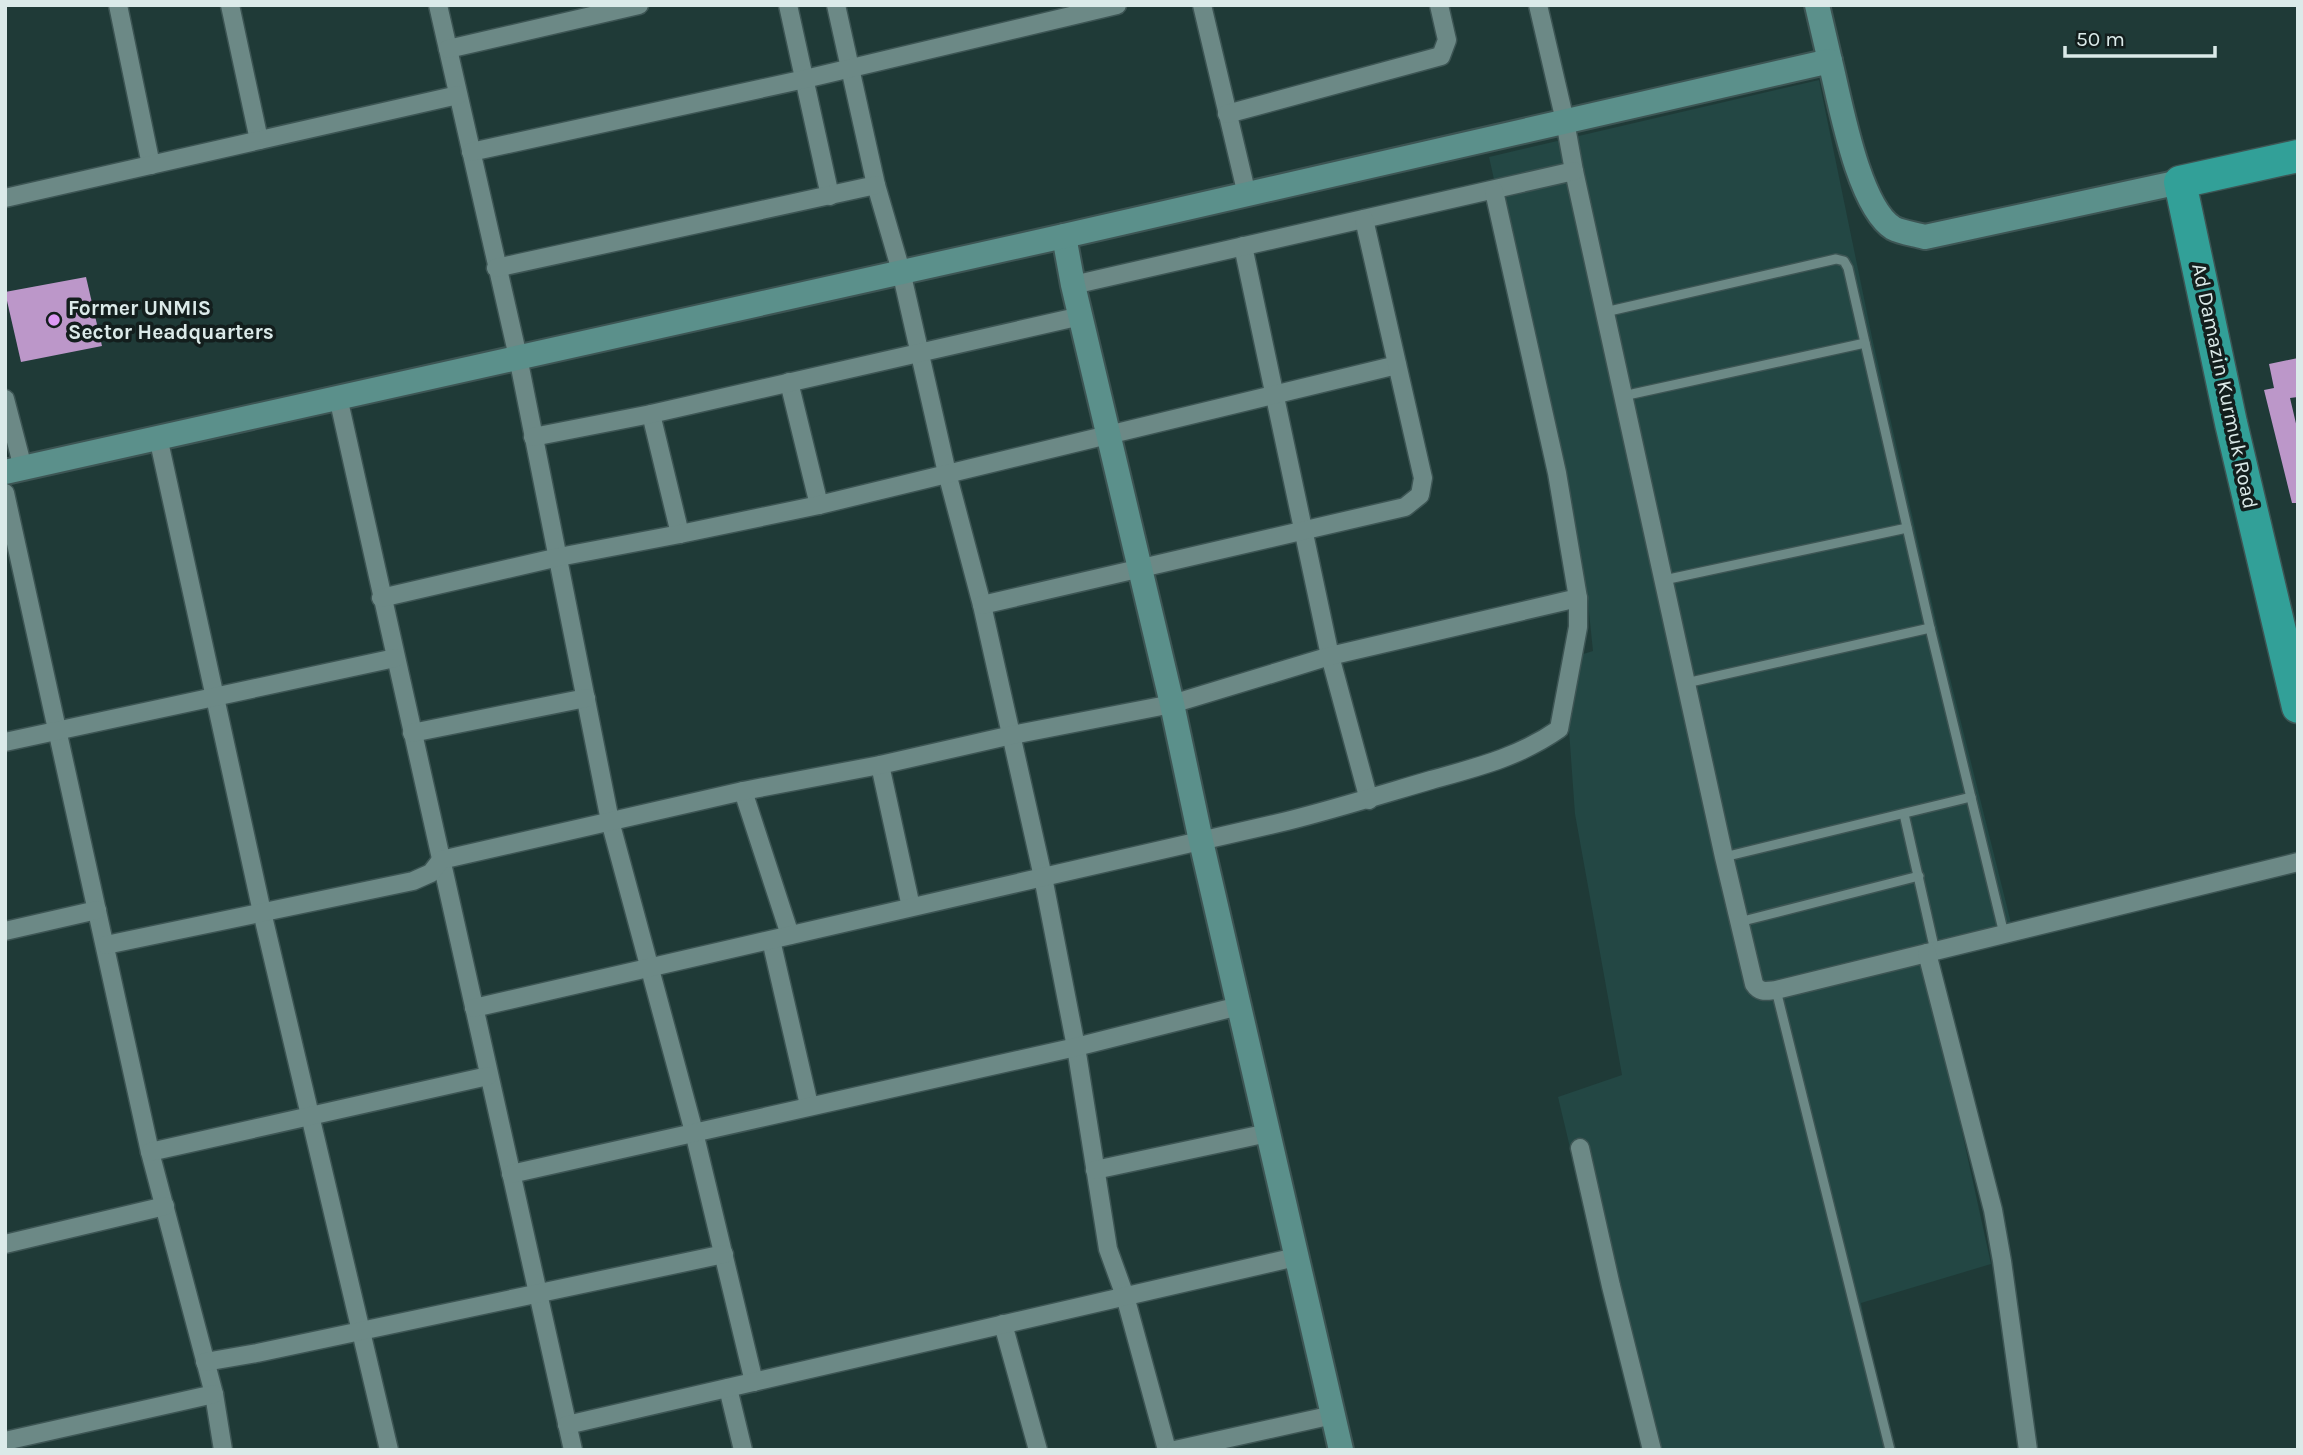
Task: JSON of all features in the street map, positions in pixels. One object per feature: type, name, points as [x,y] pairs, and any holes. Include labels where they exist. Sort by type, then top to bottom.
[{"type":"highway","points":[[2180,182],[2298,156]]},
{"type":"highway","name":"Ad Damazin Kurmuk Road","points":[[2180,182],[2231,423],[2298,707]]},
{"type":"street","points":[[117,5],[151,164]]},
{"type":"street","points":[[230,5],[258,140]]},
{"type":"street","points":[[438,5],[518,357],[610,821],[694,1132],[754,1382]]},
{"type":"street","points":[[448,49],[639,5]]},
{"type":"street","points":[[788,5],[830,196]]},
{"type":"street","points":[[836,5],[876,185],[901,271],[947,473],[1012,735],[1076,1047],[1108,1249],[1125,1296],[1167,1450]]},
{"type":"street","points":[[471,152],[805,79],[1117,5]]},
{"type":"street","points":[[1202,5],[1247,195]]},
{"type":"street","points":[[1227,114],[1441,56],[1447,40],[1439,5]]},
{"type":"street","points":[[1538,5],[1724,857],[1755,984],[1760,990],[1776,990],[2298,862]]},
{"type":"street","points":[[1817,5],[1858,172],[1872,203],[1893,228],[1925,237],[2180,182]]},
{"type":"street","points":[[5,399],[14,470],[1247,195],[1830,61]]},
{"type":"street","points":[[5,198],[458,95]]},
{"type":"street","points":[[1073,285],[1574,171]]},
{"type":"street","points":[[496,268],[876,185]]},
{"type":"street","points":[[474,1009],[1369,800],[1535,746],[1559,729],[1578,627],[1578,598],[1557,473],[1494,191]]},
{"type":"street","points":[[982,606],[1405,507],[1420,495],[1423,478],[1364,219]]},
{"type":"street","points":[[1064,236],[1073,285],[1172,704],[1341,1450]]},
{"type":"street","points":[[1243,246],[1330,656],[1369,800]]},
{"type":"street","points":[[533,437],[651,414],[1081,316]]},
{"type":"street","points":[[382,597],[559,557],[819,505],[1397,365]]},
{"type":"street","points":[[789,382],[819,505]]},
{"type":"street","points":[[338,397],[573,1450]]},
{"type":"street","points":[[651,414],[680,534]]},
{"type":"street","points":[[158,437],[262,912],[389,1450]]},
{"type":"street","points":[[5,493],[11,539],[58,731],[150,1152],[214,1394],[223,1450]]},
{"type":"street","points":[[106,945],[413,881],[431,873],[440,860],[610,821],[743,791],[1172,704],[1330,656],[1578,598]]},
{"type":"street","points":[[5,742],[395,658]]},
{"type":"street","points":[[412,733],[586,698]]},
{"type":"street","points":[[880,765],[911,908]]},
{"type":"street","points":[[743,791],[790,935]]},
{"type":"street","points":[[5,931],[97,910]]},
{"type":"street","points":[[771,940],[809,1105]]},
{"type":"street","points":[[1931,952],[1993,1210],[2028,1450]]},
{"type":"street","points":[[511,1174],[1076,1047],[1239,1006]]},
{"type":"street","points":[[150,1152],[488,1076]]},
{"type":"street","points":[[1095,1170],[1268,1133]]},
{"type":"street","points":[[1580,1148],[1652,1450]]},
{"type":"street","points":[[5,1244],[165,1206]]},
{"type":"street","points":[[205,1362],[724,1254]]},
{"type":"street","points":[[567,1425],[1296,1257]]},
{"type":"street","points":[[1003,1324],[1038,1450]]},
{"type":"street","points":[[728,1388],[743,1450]]},
{"type":"street","points":[[5,1441],[214,1394]]},
{"type":"street","points":[[1175,1450],[1333,1415]]},
{"type":"lane","points":[[1605,312],[1836,259],[1844,261],[1848,268],[1930,628],[2004,934]]},
{"type":"lane","points":[[1623,396],[1865,343]]},
{"type":"lane","points":[[1664,580],[1907,528]]},
{"type":"lane","points":[[1686,683],[1930,628]]},
{"type":"lane","points":[[1724,857],[1971,797]]},
{"type":"lane","points":[[1904,814],[1919,876],[1931,952]]},
{"type":"lane","points":[[1739,922],[1919,876]]},
{"type":"lane","points":[[1776,990],[1890,1450]]},
{"type":"shaded area","points":[[1819,80],[1873,342],[1937,626],[2011,923],[1921,945],[1991,1264],[1861,1303],[1889,1450],[1642,1450],[1558,1097],[1622,1075],[1575,814],[1564,660],[1593,651],[1587,593],[1489,157]]},
{"type":"building","name":"Former UNMIS Sector Headquarters","points":[[86,277],[102,346],[21,362],[5,292]]},
{"type":"building","points":[[2298,358],[2298,397],[2290,398],[2298,432],[2298,503],[2292,503],[2264,390],[2274,388],[2269,364]]},
{"type":"place","name":"Former UNMIS Sector Headquarters","points":[[54,320]]}]
